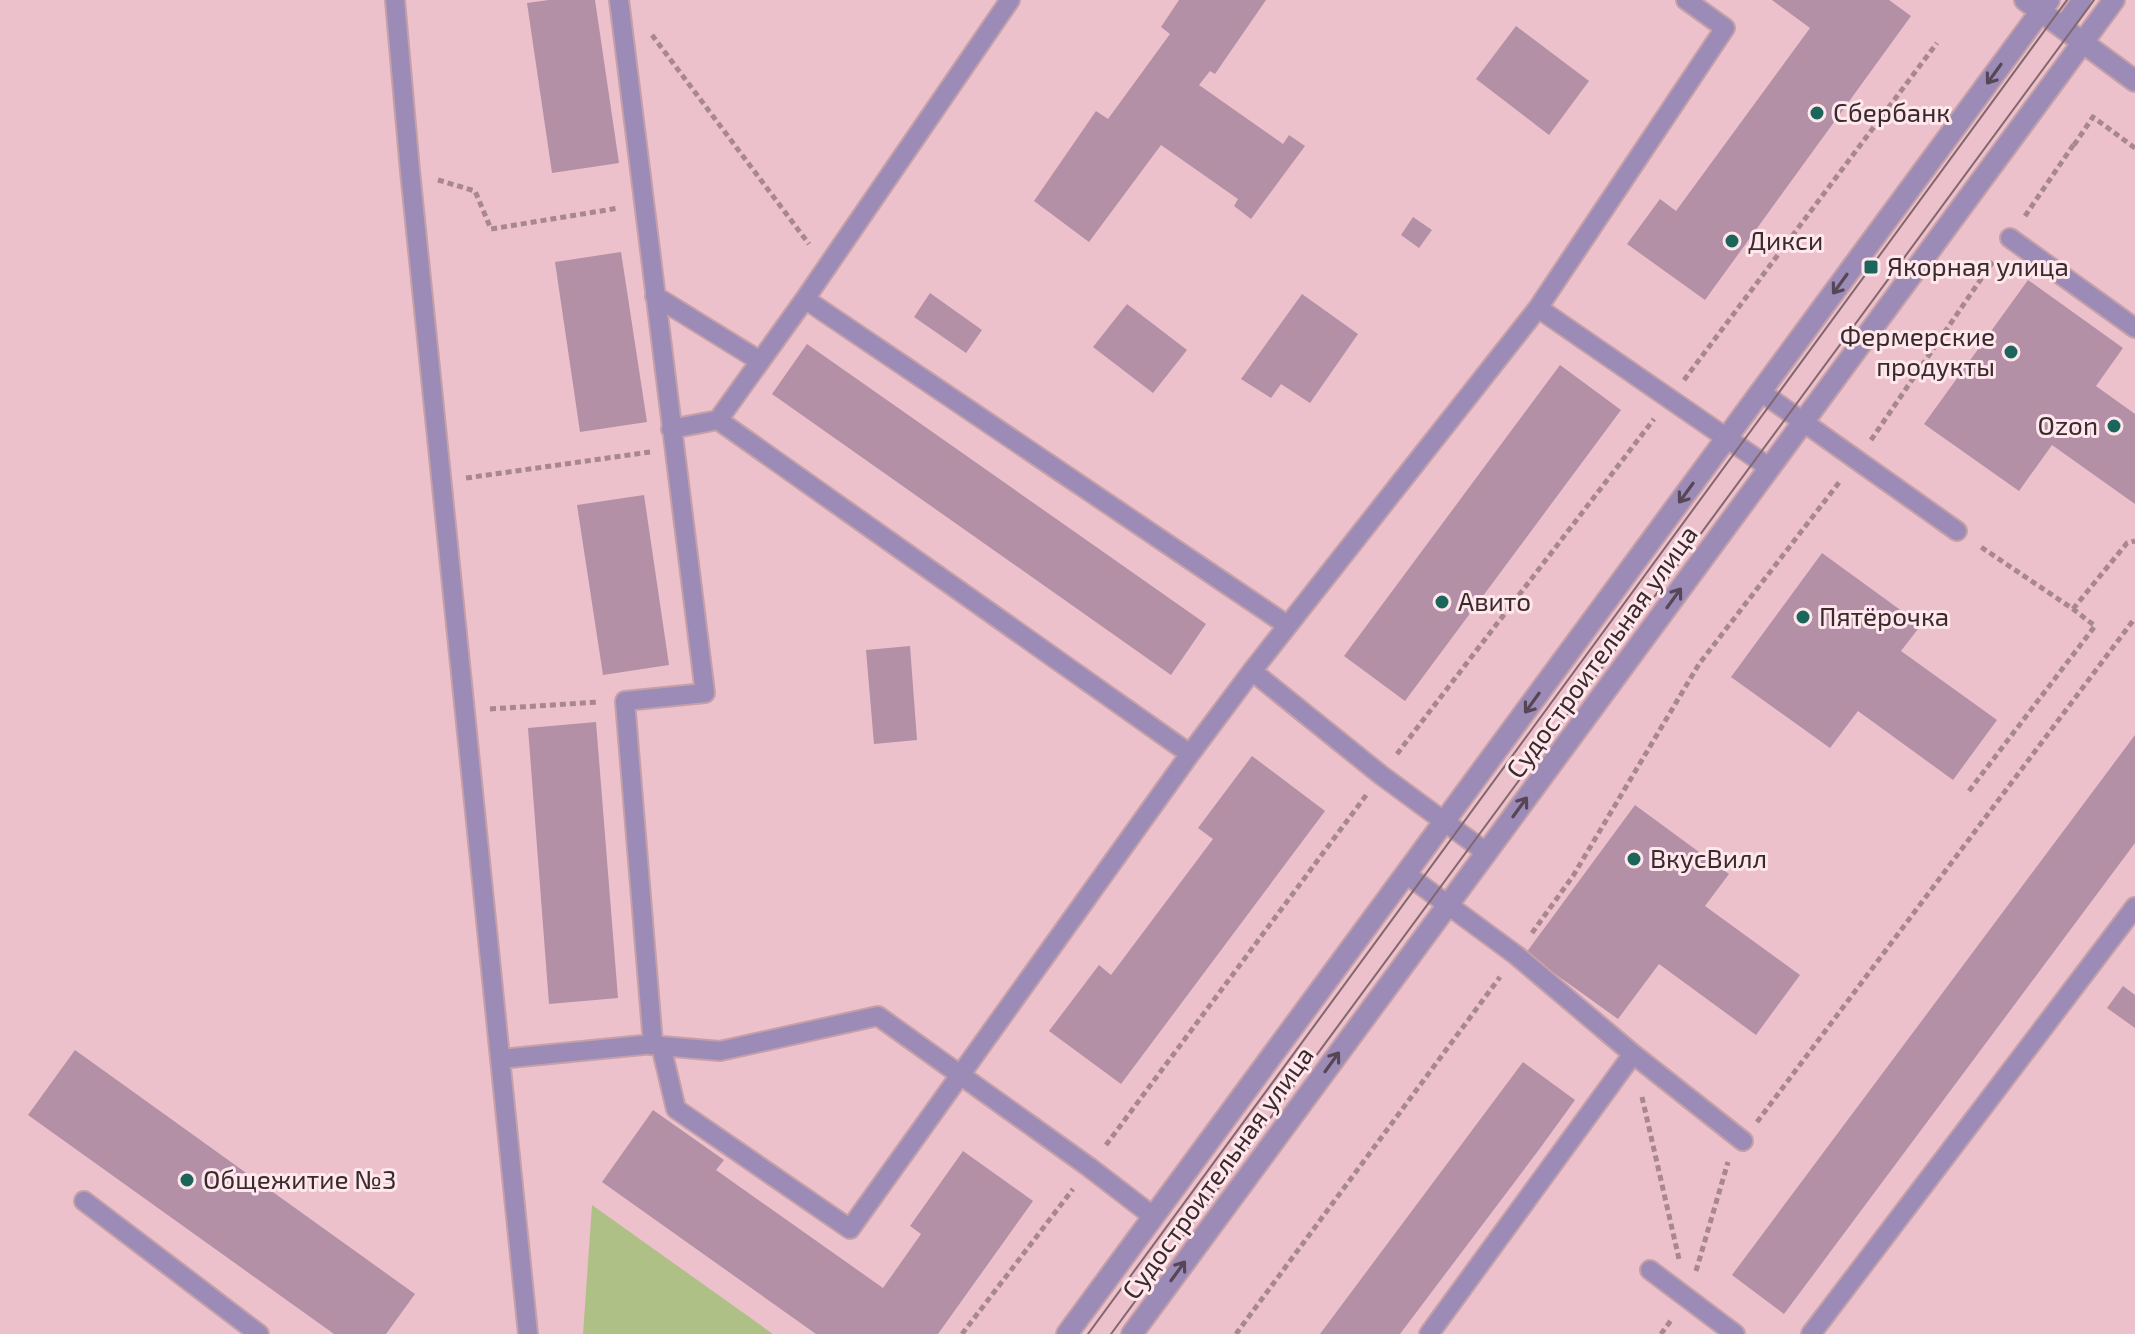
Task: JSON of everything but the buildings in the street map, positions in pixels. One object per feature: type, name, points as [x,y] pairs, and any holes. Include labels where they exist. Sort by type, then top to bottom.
[{"type":"street","name":"Судостроительная улица","points":[[1132,1334],[2114,0]]},
{"type":"street","points":[[2038,4],[2062,27],[2135,81]]},
{"type":"street","name":"Судостроительная улица","points":[[1067,1334],[1761,392],[2038,4]]},
{"type":"lane","points":[[395,0],[528,1334]]},
{"type":"lane","points":[[619,0],[705,693],[625,701],[653,1046],[676,1109],[850,1229],[1252,671],[1538,308],[1725,28],[1686,0]]},
{"type":"lane","points":[[671,429],[718,420],[1010,0]]},
{"type":"lane","points":[[2062,27],[2082,0]]},
{"type":"lane","points":[[2010,238],[2135,328]]},
{"type":"lane","points":[[655,296],[760,361]]},
{"type":"lane","points":[[805,299],[1287,625]]},
{"type":"lane","points":[[1538,308],[1770,468]]},
{"type":"lane","points":[[1761,392],[1957,531]]},
{"type":"lane","points":[[718,420],[1190,754]]},
{"type":"lane","points":[[1252,671],[1381,775],[1487,853]]},
{"type":"lane","points":[[1406,874],[1516,955],[1633,1054],[1743,1141]]},
{"type":"lane","points":[[1811,1334],[2135,907]]},
{"type":"lane","points":[[500,1059],[653,1046],[720,1051],[878,1016],[1154,1217]]},
{"type":"lane","points":[[1429,1334],[1633,1054]]},
{"type":"lane","points":[[84,1201],[259,1334]]},
{"type":"lane","points":[[1650,1270],[1735,1334]]},
{"type":"path","points":[[645,25],[827,267]]},
{"type":"path","points":[[962,1334],[1381,775],[1670,399],[1937,43]]},
{"type":"path","points":[[1236,1334],[1573,876],[1699,664],[1856,461],[2093,117],[2135,148]]},
{"type":"path","points":[[410,171],[475,191],[491,229],[644,203]]},
{"type":"path","points":[[441,481],[674,448]]},
{"type":"path","points":[[1957,531],[2095,626],[1969,791]]},
{"type":"path","points":[[2073,609],[2127,543],[2135,541]]},
{"type":"path","points":[[1687,1299],[1728,1161],[2135,618]]},
{"type":"path","points":[[465,710],[625,701]]},
{"type":"path","points":[[1633,1054],[1687,1299]]},
{"type":"green space","points":[[592,1205],[773,1334],[583,1334]]},
{"type":"tram line","points":[[1088,1334],[2067,0]]},
{"type":"tram line","points":[[1111,1334],[2094,0]]},
{"type":"place","name":"Сбербанк","points":[[1817,113]]},
{"type":"place","name":"Дикси","points":[[1732,241]]},
{"type":"place","name":"Якорная улица","points":[[1871,267]]},
{"type":"place","name":"Фермерские продукты","points":[[2011,352]]},
{"type":"place","name":"Ozon","points":[[2114,426]]},
{"type":"place","name":"Авито","points":[[1442,602]]},
{"type":"place","name":"Пятёрочка","points":[[1803,617]]},
{"type":"place","name":"ВкусВилл","points":[[1634,859]]},
{"type":"place","name":"Общежитие №3","points":[[187,1180]]}]
